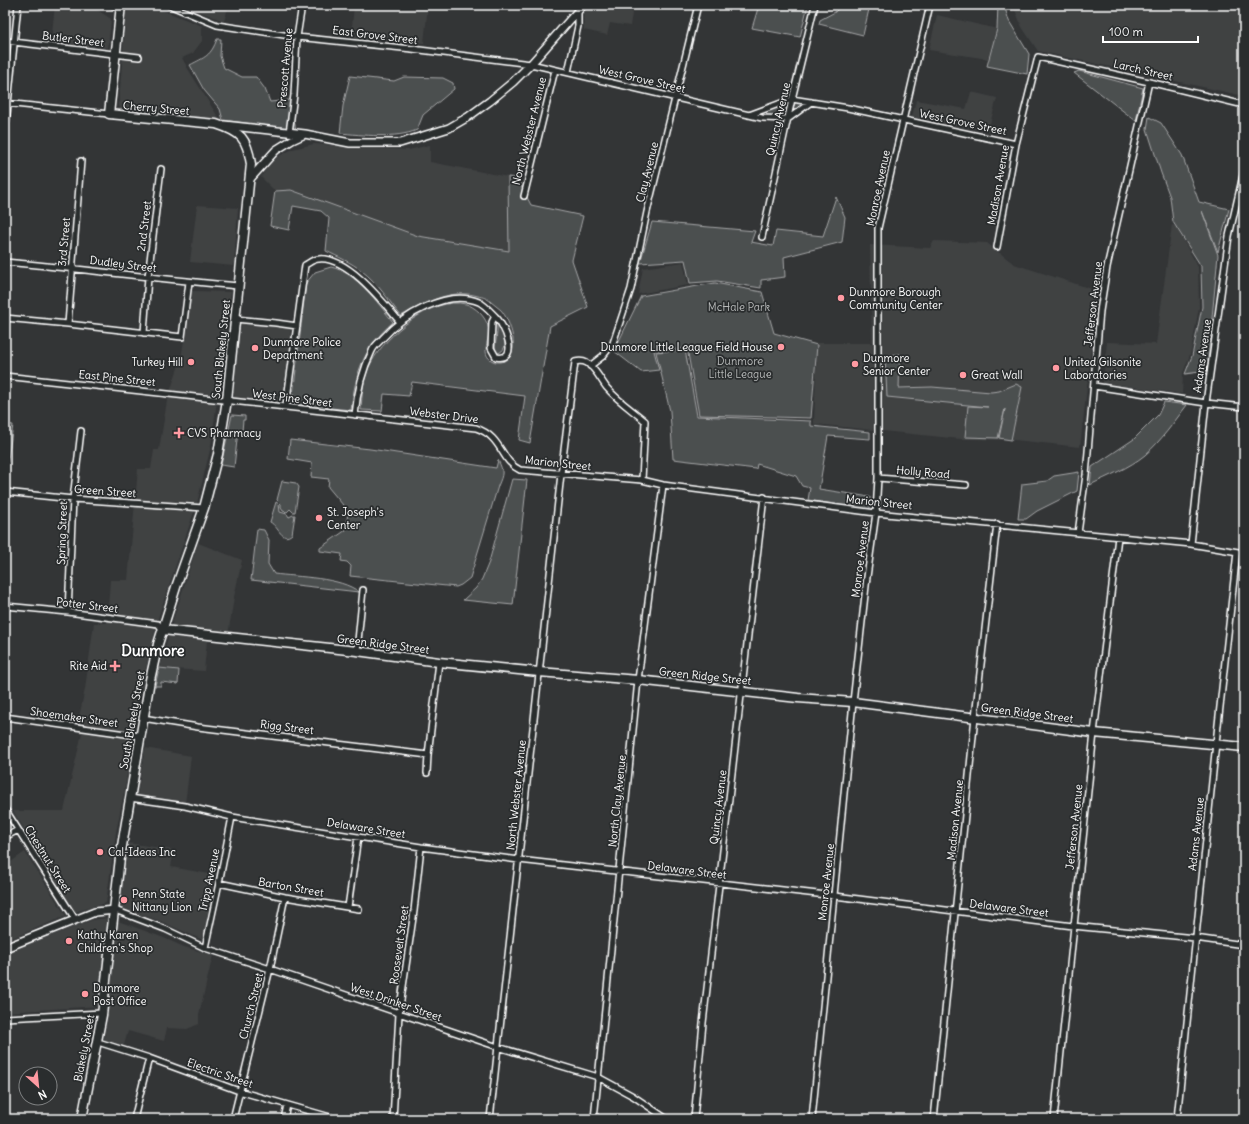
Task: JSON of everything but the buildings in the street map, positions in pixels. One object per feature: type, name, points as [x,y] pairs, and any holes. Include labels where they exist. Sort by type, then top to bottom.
[{"type":"main road","points":[[109,114],[121,6]]},
{"type":"main road","points":[[250,179],[276,150],[305,134],[350,143],[400,143],[450,128],[490,101],[531,64],[580,8]]},
{"type":"main road","name":"Cherry Street","points":[[109,114],[305,134]]},
{"type":"main road","name":"South Blakely Street","points":[[115,910],[120,858],[151,673],[158,644],[176,587],[204,508],[218,454],[227,400],[251,164],[247,145],[242,138],[235,132],[216,124]]},
{"type":"main road","name":"Green Ridge Street","points":[[163,630],[357,651],[439,662],[854,702],[1094,733],[1244,747]]},
{"type":"main road","points":[[5,948],[95,912],[115,910]]},
{"type":"main road","name":"Blakely Street","points":[[82,1119],[98,1042],[115,910]]},
{"type":"street","points":[[5,134],[18,5]]},
{"type":"street","points":[[112,5],[121,6]]},
{"type":"street","name":"East Grove Street","points":[[169,5],[218,25],[297,37],[412,49],[531,64]]},
{"type":"street","name":"Prescott Avenue","points":[[289,132],[294,95],[297,37],[302,5]]},
{"type":"street","name":"Clay Avenue","points":[[590,366],[603,356],[612,345],[631,289],[647,212],[698,5]]},
{"type":"street","name":"Quincy Avenue","points":[[762,237],[792,99],[815,5]]},
{"type":"street","name":"Monroe Avenue","points":[[812,1119],[867,577],[876,512],[878,478],[878,228],[930,5]]},
{"type":"street","points":[[568,72],[578,26],[580,8]]},
{"type":"street","name":"Butler Street","points":[[5,41],[139,57]]},
{"type":"street","name":"Larch Street","points":[[1038,57],[1244,105]]},
{"type":"street","name":"Madison Avenue","points":[[997,248],[1016,144],[1038,57]]},
{"type":"street","name":"West Grove Street","points":[[531,64],[762,118],[788,119]]},
{"type":"street","name":"North Webster Avenue","points":[[524,196],[555,70]]},
{"type":"street","name":"Jefferson Avenue","points":[[1078,533],[1086,475],[1100,314],[1107,267],[1149,82]]},
{"type":"street","name":"West Grove Street","points":[[749,115],[792,99],[903,119],[1016,144]]},
{"type":"street","points":[[788,119],[811,102]]},
{"type":"street","name":"Cherry Street","points":[[7,104],[109,114]]},
{"type":"street","name":"3rd Street","points":[[68,324],[81,161]]},
{"type":"street","name":"2nd Street","points":[[144,333],[148,278],[161,170]]},
{"type":"street","name":"Adams Avenue","points":[[1191,544],[1206,403],[1229,236],[1244,171]]},
{"type":"street","points":[[286,406],[305,266],[311,261],[319,259],[338,263],[368,285],[400,322]]},
{"type":"street","name":"Dudley Street","points":[[5,262],[72,268],[148,278],[238,286]]},
{"type":"street","points":[[5,318],[182,337],[189,282]]},
{"type":"street","points":[[355,415],[357,395],[372,349],[400,322],[416,312],[453,298],[469,299],[478,302],[500,320],[509,340],[509,349],[504,357],[500,358],[496,357],[490,348],[492,322],[495,316]]},
{"type":"street","points":[[235,319],[297,326]]},
{"type":"street","points":[[561,474],[574,365],[575,362],[578,361],[585,362],[590,366],[610,391],[645,421],[642,480]]},
{"type":"street","name":"East Pine Street","points":[[5,376],[227,400]]},
{"type":"street","points":[[1094,386],[1206,403],[1244,407]]},
{"type":"street","name":"West Pine Street","points":[[227,400],[355,415]]},
{"type":"street","name":"Webster Drive","points":[[355,415],[484,430],[495,440],[513,466]]},
{"type":"street","name":"Spring Street","points":[[68,612],[73,499],[81,431]]},
{"type":"street","name":"Marion Street","points":[[513,466],[520,470],[642,480],[663,485],[876,512],[1191,544],[1244,553]]},
{"type":"street","name":"North Webster Avenue","points":[[490,1119],[520,860],[561,474]]},
{"type":"street","name":"Holly Road","points":[[878,478],[966,485]]},
{"type":"street","name":"North Clay Avenue","points":[[594,1119],[620,872],[638,680],[663,485]]},
{"type":"street","name":"Green Street","points":[[5,492],[73,499],[204,508]]},
{"type":"street","name":"Quincy Avenue","points":[[694,1119],[718,884],[764,497]]},
{"type":"street","name":"Madison Avenue","points":[[934,1119],[975,717],[997,524]]},
{"type":"street","name":"Jefferson Avenue","points":[[1054,1119],[1094,733],[1118,537]]},
{"type":"street","name":"Adams Avenue","points":[[1177,1119],[1195,938],[1238,552]]},
{"type":"street","points":[[357,651],[363,590]]},
{"type":"street","name":"Potter Street","points":[[5,606],[68,612],[158,624],[163,630]]},
{"type":"street","points":[[427,773],[439,662]]},
{"type":"street","name":"Shoemaker Street","points":[[5,717],[140,736]]},
{"type":"street","name":"Rigg Street","points":[[143,718],[198,727],[428,755]]},
{"type":"street","name":"Delaware Street","points":[[130,798],[185,806],[232,817],[421,847],[520,860],[718,884],[835,896],[1073,926],[1244,944]]},
{"type":"street","name":"Chestnut Street","points":[[5,809],[75,919]]},
{"type":"street","name":"Tripp Avenue","points":[[205,948],[232,817]]},
{"type":"street","points":[[5,837],[18,830]]},
{"type":"street","points":[[348,907],[358,837]]},
{"type":"street","name":"Roosevelt Street","points":[[393,1119],[399,1014],[414,911],[421,847]]},
{"type":"street","name":"Barton Street","points":[[219,883],[285,897],[359,909]]},
{"type":"street","name":"Church Street","points":[[233,1119],[270,969],[285,897]]},
{"type":"street","name":"West Drinker Street","points":[[115,910],[165,929],[205,948],[498,1047],[598,1077],[633,1096],[667,1119]]},
{"type":"street","points":[[5,1018],[102,1013]]},
{"type":"street","name":"Electric Street","points":[[98,1042],[149,1058],[239,1091],[337,1119]]},
{"type":"street","points":[[134,1119],[149,1058]]},
{"type":"street","points":[[284,1119],[287,1105]]},
{"type":"shaded area","points":[[55,5],[93,7],[111,19],[108,48],[51,42]]},
{"type":"shaded area","points":[[126,5],[149,5],[202,26],[202,41],[193,53],[182,58],[220,120],[121,112],[119,105]]},
{"type":"shaded area","points":[[182,5],[229,5],[224,21]]},
{"type":"shaded area","points":[[354,5],[428,5],[424,43],[351,38]]},
{"type":"shaded area","points":[[591,5],[644,5],[643,8],[633,7],[630,26],[610,23],[607,35],[584,30],[583,13]]},
{"type":"shaded area","points":[[1013,5],[1244,5],[1244,96],[1038,51],[1022,27]]},
{"type":"shaded area","points":[[937,15],[997,29],[988,59],[929,50]]},
{"type":"shaded area","points":[[971,92],[997,98],[988,131],[912,117],[916,100],[966,109]]},
{"type":"shaded area","points":[[314,144],[409,150],[430,145],[430,162],[508,177],[510,251],[418,236],[291,190],[275,191],[261,177],[277,157],[293,149]]},
{"type":"shaded area","points":[[197,205],[238,208],[234,266],[190,262]]},
{"type":"shaded area","points":[[1172,225],[1176,227],[1198,267],[1199,307],[1191,352],[1183,373],[1182,394],[1103,383],[1107,342],[1156,344]]},
{"type":"shaded area","points":[[934,241],[987,243],[1014,264],[1098,291],[1080,447],[1015,440],[961,439],[814,424],[817,343],[872,343],[870,245],[930,248]],"holes":[[[899,355],[899,388],[932,387],[999,392],[1017,385],[1022,387],[1011,439],[999,438],[1005,409],[887,397]]]},
{"type":"shaded area","points":[[683,262],[688,285],[638,294],[643,268]]},
{"type":"shaded area","points":[[192,291],[231,292],[211,446],[197,503],[158,618],[143,681],[133,731],[126,783],[116,832],[106,903],[75,912],[13,811],[64,811],[82,733],[76,732],[85,689],[94,623],[107,623],[110,580],[128,580],[138,469],[151,469],[154,450],[159,450],[167,401],[181,359]]},
{"type":"shaded area","points":[[239,322],[291,329],[284,406],[233,397]]},
{"type":"shaded area","points":[[198,543],[242,560],[234,597],[227,642],[207,640],[204,671],[159,668],[174,617]]},
{"type":"shaded area","points":[[145,748],[191,756],[185,804],[137,795]]},
{"type":"shaded area","points":[[128,843],[174,850],[171,867],[215,875],[203,940],[160,921],[119,907]]},
{"type":"shaded area","points":[[25,852],[66,916],[5,941],[5,866]]},
{"type":"shaded area","points":[[107,918],[99,1006],[5,1012],[5,953],[92,920]]},
{"type":"shaded area","points":[[118,921],[184,947],[213,955],[199,1014],[199,1024],[187,1029],[167,1028],[164,1041],[128,1031],[124,1045],[104,1040]]},
{"type":"green space","points":[[759,5],[808,5],[800,37],[752,28]]},
{"type":"green space","points":[[842,5],[870,5],[863,35],[819,24],[820,20],[835,12]]},
{"type":"green space","points":[[998,5],[1004,5],[1009,21],[1029,54],[1027,74],[987,66],[997,29]]},
{"type":"green space","points":[[217,39],[221,39],[220,56],[224,68],[242,77],[256,77],[265,89],[270,102],[290,100],[296,130],[223,120],[220,109],[204,90],[190,65],[204,58],[210,53]]},
{"type":"green space","points":[[1079,71],[1143,88],[1136,121],[1074,73]]},
{"type":"green space","points":[[350,76],[394,81],[404,77],[443,78],[453,83],[454,89],[423,115],[417,130],[399,135],[340,133],[343,106]]},
{"type":"green space","points":[[792,99],[811,102],[788,119],[749,115]]},
{"type":"green space","points":[[1149,117],[1161,123],[1182,155],[1199,202],[1229,209],[1218,252],[1202,211],[1218,255],[1207,371],[1185,374],[1192,356],[1202,307],[1201,266],[1173,222],[1170,197],[1147,129]]},
{"type":"green space","points":[[508,177],[517,178],[531,205],[583,216],[572,260],[588,307],[550,326],[530,443],[519,440],[525,396],[412,382],[409,396],[384,394],[382,411],[361,410],[363,386],[368,368],[387,341],[411,320],[439,306],[453,303],[469,305],[479,312],[487,323],[489,335],[486,352],[489,358],[496,362],[504,361],[509,357],[512,351],[513,337],[508,321],[501,310],[488,300],[468,294],[448,295],[438,298],[401,316],[368,276],[353,265],[326,251],[329,218],[321,211],[293,206],[289,230],[270,226],[275,191],[291,190],[418,236],[509,251]]},
{"type":"green space","points":[[836,197],[845,217],[842,242],[784,257],[785,277],[761,280],[761,288],[717,281],[690,283],[685,260],[640,263],[652,222],[755,231],[751,242],[773,246],[776,231],[823,236]]},
{"type":"green space","points":[[331,267],[349,275],[366,289],[393,322],[374,342],[368,351],[355,384],[351,410],[292,404],[306,283],[315,272]]},
{"type":"green space","name":"Dunmore Little League","points":[[715,283],[762,292],[774,333],[817,345],[811,418],[699,415],[687,348],[654,351],[659,370],[641,372],[614,351],[641,296]]},
{"type":"green space","points":[[497,324],[505,344],[502,351],[498,353],[495,350]]},
{"type":"green space","points":[[685,350],[697,416],[811,421],[811,426],[870,432],[870,439],[828,436],[819,489],[870,497],[870,510],[808,500],[810,488],[802,486],[796,476],[757,464],[756,469],[673,459],[670,411],[656,352]]},
{"type":"green space","points":[[900,354],[899,388],[932,387],[991,392],[999,391],[1016,384],[1022,387],[1011,440],[999,438],[1005,409],[998,438],[965,437],[968,406],[988,407],[887,397],[885,355]]},
{"type":"green space","points":[[1164,402],[1187,405],[1162,438],[1139,460],[1090,485],[1092,467],[1134,439],[1158,415]]},
{"type":"green space","points":[[232,415],[245,416],[242,431],[238,431],[234,467],[221,465]]},
{"type":"green space","points":[[5,424],[13,425],[5,480]]},
{"type":"green space","points":[[290,440],[370,449],[496,468],[498,460],[502,470],[502,476],[470,578],[456,587],[350,576],[351,566],[347,562],[341,561],[342,554],[320,551],[320,548],[346,530],[348,511],[328,487],[329,479],[311,477],[312,463],[288,459]]},
{"type":"green space","points":[[1079,472],[1077,491],[1037,511],[1026,519],[1018,519],[1022,484],[1047,481],[1054,476]]},
{"type":"green space","points":[[512,479],[527,480],[513,605],[463,600],[476,588],[482,579],[489,562]]},
{"type":"green space","points":[[282,481],[296,483],[299,487],[295,512],[290,509],[287,512],[283,511],[281,504],[277,500]]},
{"type":"green space","points":[[276,502],[279,504],[280,512],[287,514],[289,517],[295,515],[292,534],[286,537],[270,522]]},
{"type":"green space","points":[[257,529],[264,530],[269,540],[268,564],[274,574],[306,577],[341,583],[359,592],[251,580]]},
{"type":"green space","points":[[159,668],[179,670],[178,684],[161,682],[161,686],[155,686]]},
{"type":"place","name":"Dunmore Borough Community Center","points":[[841,298]]},
{"type":"place","name":"Dunmore Little League Field House","points":[[781,347]]},
{"type":"place","name":"Dunmore Police Department","points":[[255,348]]},
{"type":"place","name":"Turkey Hill","points":[[191,362]]},
{"type":"place","name":"Dunmore Senior Center","points":[[855,364]]},
{"type":"place","name":"United Gilsonite Laboratories","points":[[1056,368]]},
{"type":"place","name":"Great Wall","points":[[963,375]]},
{"type":"place","name":"CVS Pharmacy","points":[[179,433]]},
{"type":"place","name":"St. Joseph's Center","points":[[319,518]]},
{"type":"place","name":"Rite Aid","points":[[115,666]]},
{"type":"place","name":"Cal-Ideas Inc","points":[[100,852]]},
{"type":"place","name":"Penn State Nittany Lion","points":[[124,900]]},
{"type":"place","name":"Kathy Karen Children's Shop","points":[[69,941]]},
{"type":"place","name":"Dunmore Post Office","points":[[85,994]]},
{"type":"district","name":"Dunmore","points":[[153,651]]},
{"type":"park label","name":"McHale Park","points":[[739,307]]}]
